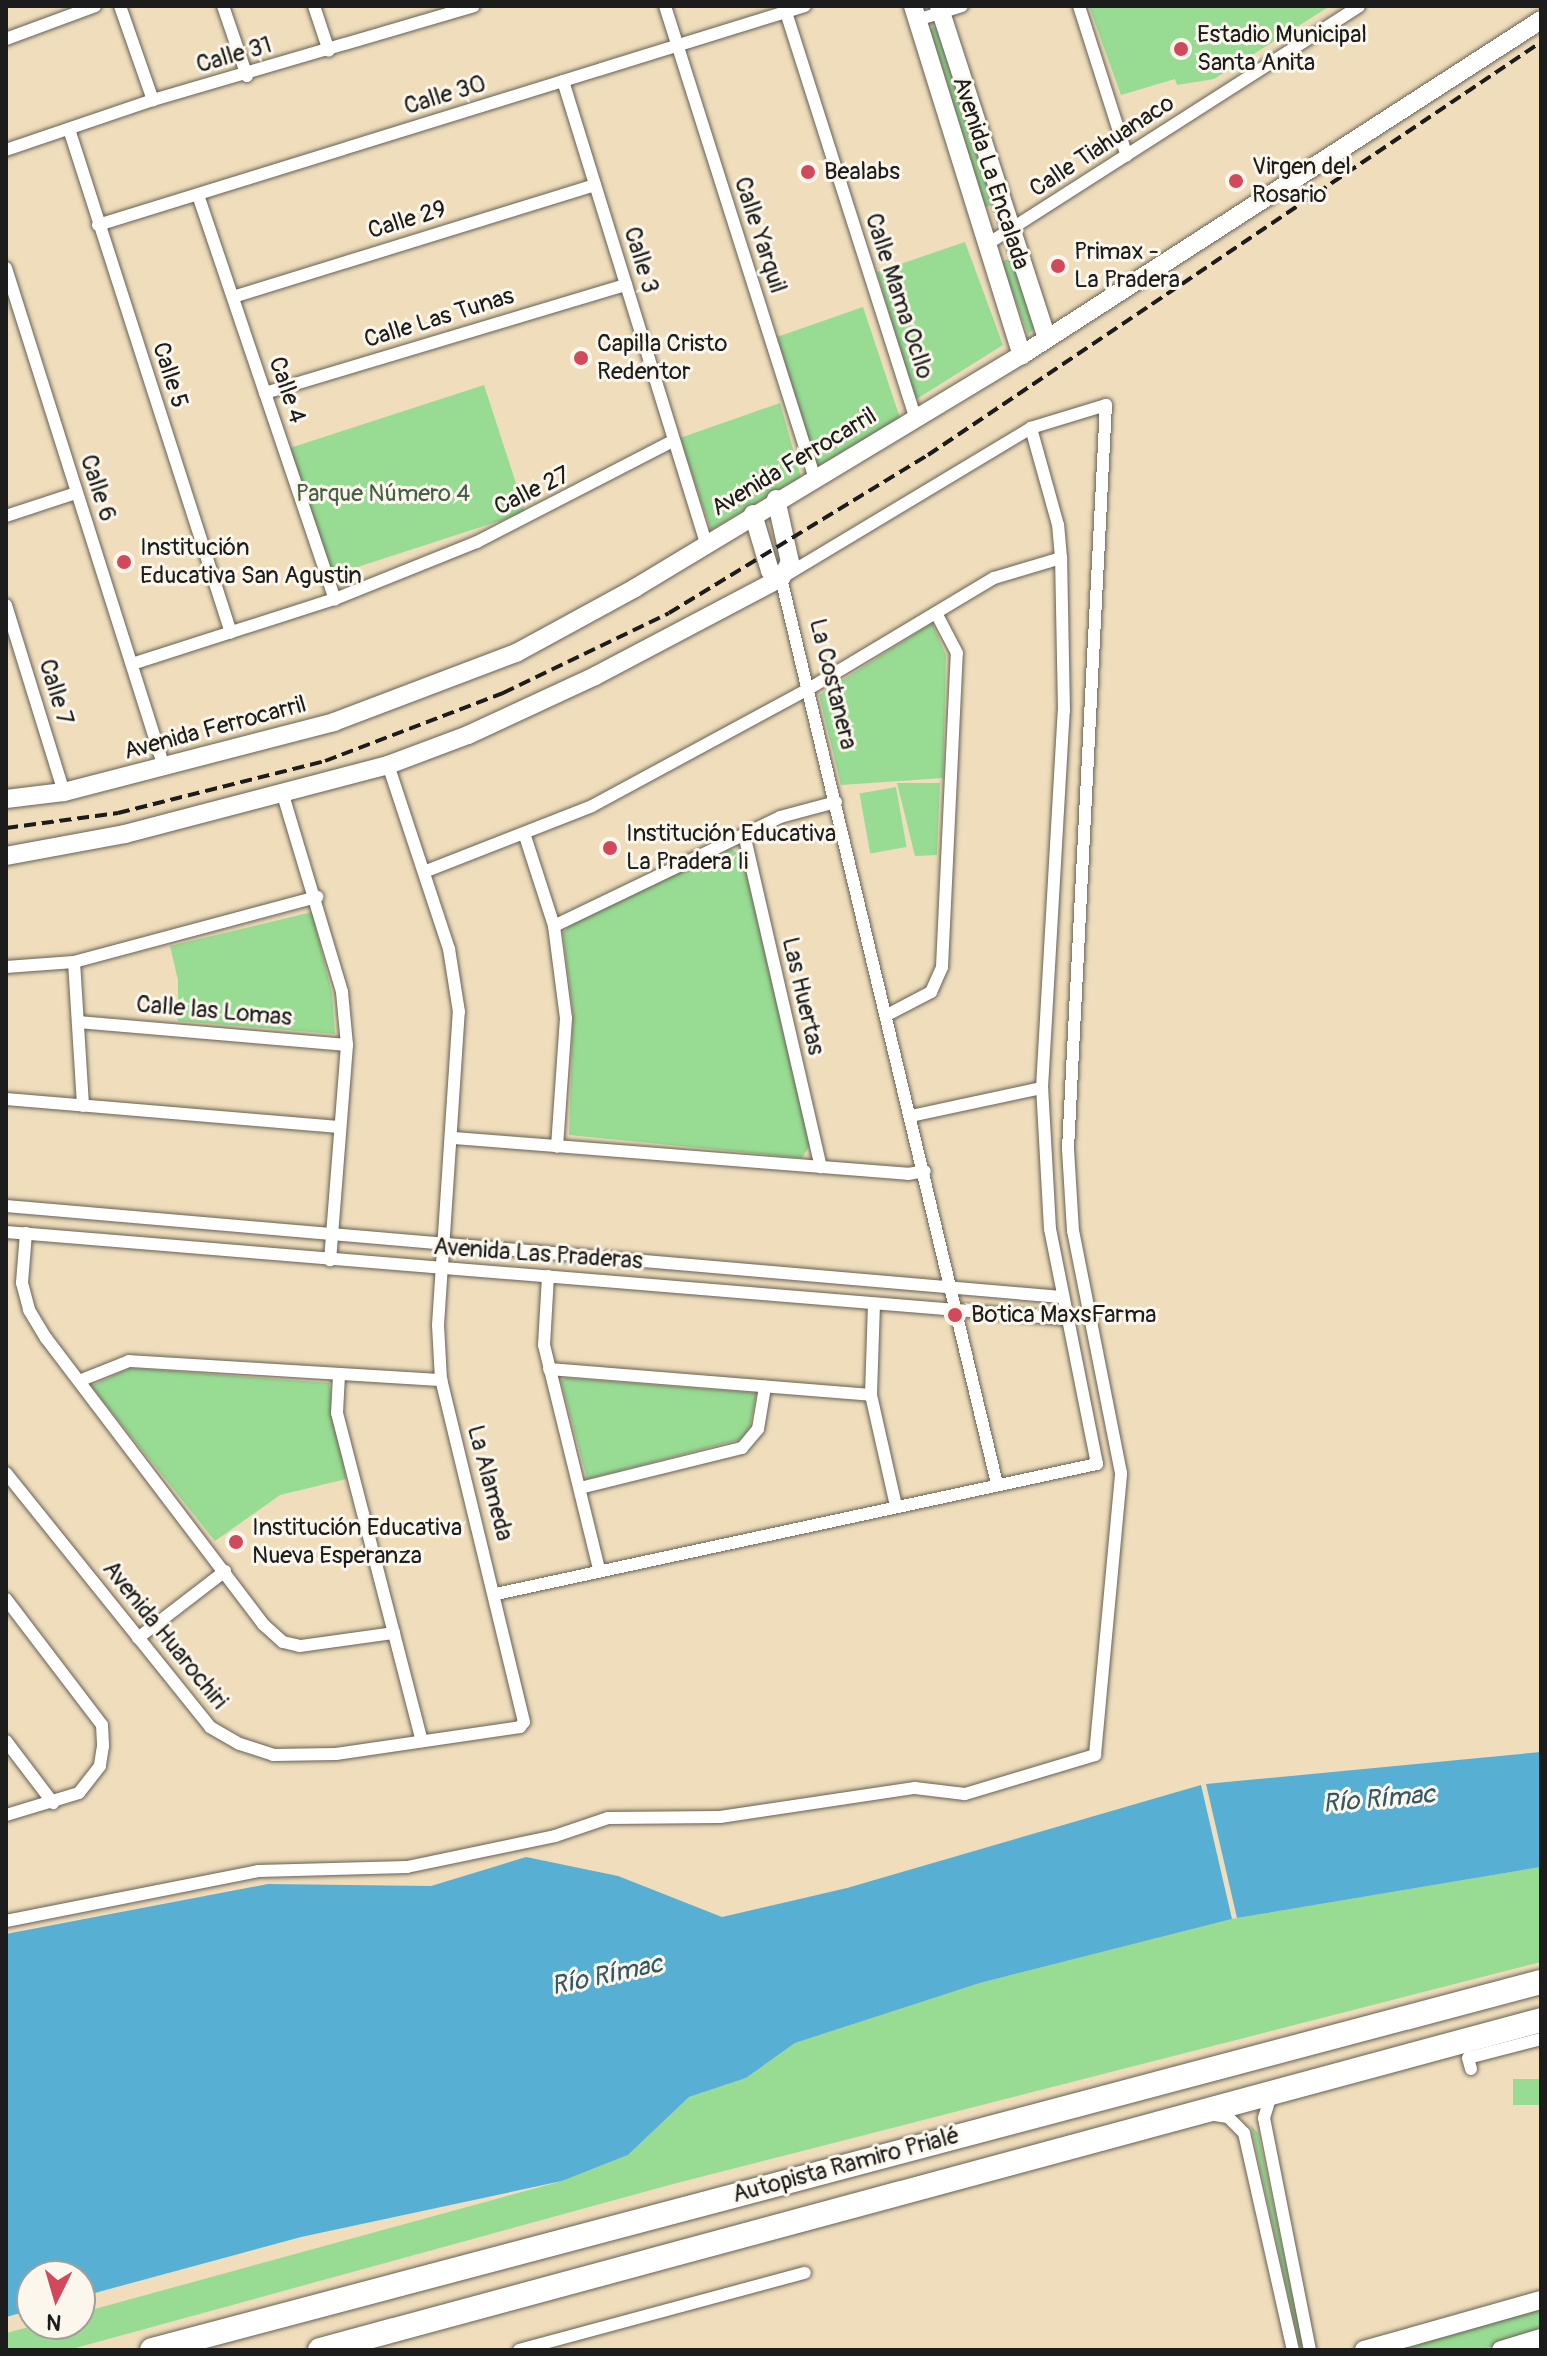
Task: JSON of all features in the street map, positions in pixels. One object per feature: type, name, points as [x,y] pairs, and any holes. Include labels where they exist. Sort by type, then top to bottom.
[{"type":"highway","name":"Autopista Ramiro Prialé","points":[[152,2350],[1541,1982]]},
{"type":"highway","name":"Autopista Ramiro Prialé","points":[[320,2350],[1541,2020]]},
{"type":"street","points":[[6,39],[95,6]]},
{"type":"street","points":[[120,6],[153,100]]},
{"type":"street","points":[[223,6],[247,76]]},
{"type":"street","points":[[314,6],[329,51]]},
{"type":"street","name":"Calle 31","points":[[6,150],[153,100],[247,76],[474,6]]},
{"type":"street","name":"Calle Yarquil","points":[[665,6],[814,477]]},
{"type":"street","name":"Calle 30","points":[[98,225],[677,46],[785,9],[805,6]]},
{"type":"street","points":[[915,13],[962,6]]},
{"type":"street","points":[[1079,6],[1127,156]]},
{"type":"street","name":"Calle Tiahuanaco","points":[[989,243],[1359,6]]},
{"type":"street","name":"Calle Mama Ocllo","points":[[785,9],[915,417]]},
{"type":"street","name":"Avenida La Encalada","points":[[940,9],[1047,338]]},
{"type":"street","name":"Avenida La Encalada","points":[[915,13],[1022,355]]},
{"type":"street","name":"Avenida Ferrocarril","points":[[6,799],[64,792],[334,722],[449,682],[530,646],[1022,355],[1541,20]]},
{"type":"street","name":"Calle 3","points":[[563,81],[706,543]]},
{"type":"street","name":"Calle 5","points":[[69,129],[231,633]]},
{"type":"street","name":"Calle 29","points":[[233,297],[595,185]]},
{"type":"street","name":"Calle 4","points":[[198,195],[335,599]]},
{"type":"street","name":"Calle 6","points":[[6,268],[164,767]]},
{"type":"street","name":"Calle Las Tunas","points":[[265,393],[626,285]]},
{"type":"street","points":[[6,856],[125,834],[283,795],[388,765],[468,735],[595,676],[781,578],[1031,428],[1106,405],[1068,1149],[1073,1231],[1121,1473],[1095,1755],[965,1794],[915,1788],[720,1817],[608,1818],[555,1836],[407,1867],[258,1871],[6,1921]]},
{"type":"street","points":[[496,1594],[599,1569],[1097,1464],[1061,1297],[1050,1229],[1042,1088],[1064,711],[1061,558],[1058,525],[1031,428]]},
{"type":"street","name":"Calle 27","points":[[132,664],[335,599],[477,542],[673,441]]},
{"type":"street","points":[[6,516],[76,493]]},
{"type":"street","name":"La Costanera","points":[[776,499],[790,562],[781,578]]},
{"type":"street","name":"La Costanera","points":[[753,514],[770,571],[781,578],[810,688],[997,1484]]},
{"type":"street","points":[[424,872],[525,836],[810,688],[994,578],[1061,558]]},
{"type":"street","name":"Calle 7","points":[[6,605],[64,792]]},
{"type":"street","points":[[887,1015],[931,992],[942,967],[957,653],[936,613]]},
{"type":"street","name":"La Alameda","points":[[388,765],[449,949],[459,1012],[454,1138],[442,1269],[441,1380],[525,1714],[520,1727]]},
{"type":"street","points":[[283,795],[317,897],[342,992],[347,1045],[330,1260]]},
{"type":"street","points":[[554,926],[744,834],[836,802]]},
{"type":"street","name":"Las Huertas","points":[[744,834],[821,1167]]},
{"type":"street","points":[[525,836],[554,926],[566,1018],[557,1147]]},
{"type":"street","points":[[6,967],[74,962],[317,897]]},
{"type":"street","points":[[74,962],[83,1106]]},
{"type":"street","name":"Calle las Lomas","points":[[78,1022],[347,1045]]},
{"type":"street","points":[[911,1116],[1042,1088]]},
{"type":"street","points":[[6,1099],[339,1127]]},
{"type":"street","points":[[454,1138],[821,1167],[925,1171]]},
{"type":"street","name":"Avenida Las Praderas","points":[[6,1206],[1061,1297]]},
{"type":"street","name":"Avenida Las Praderas","points":[[6,1232],[1066,1319]]},
{"type":"street","points":[[26,1233],[22,1283],[29,1310],[79,1381],[283,1642],[316,1645],[394,1633]]},
{"type":"street","points":[[548,1276],[544,1345],[599,1569]]},
{"type":"street","points":[[874,1304],[871,1395],[896,1506]]},
{"type":"street","points":[[79,1381],[129,1361],[441,1380]]},
{"type":"street","points":[[549,1369],[871,1395]]},
{"type":"street","points":[[339,1375],[337,1413],[422,1741]]},
{"type":"street","points":[[580,1488],[742,1448],[758,1429],[765,1387]]},
{"type":"street","name":"Avenida Huarochiri","points":[[6,1473],[210,1727],[240,1744],[273,1755],[336,1754],[520,1727]]},
{"type":"street","points":[[138,1638],[225,1571]]},
{"type":"street","points":[[6,1599],[102,1725],[100,1766],[79,1793],[6,1815]]},
{"type":"street","points":[[6,1741],[53,1803]]},
{"type":"street","points":[[1471,2069],[1468,2058],[1541,2039]]},
{"type":"street","points":[[1275,2090],[1264,2118],[1310,2350]]},
{"type":"street","points":[[1196,2114],[1228,2117],[1244,2133],[1293,2350]]},
{"type":"street","points":[[519,2350],[805,2273]]},
{"type":"street","points":[[1364,2350],[1541,2300]]},
{"type":"street","points":[[1501,2350],[1541,2338]]},
{"type":"green space","name":"Estadio Municipal Santa Anita","points":[[1089,6],[1330,6],[1214,79],[1177,85],[1175,79],[1121,95]]},
{"type":"green space","points":[[937,26],[996,203],[984,208],[927,30]]},
{"type":"green space","points":[[965,242],[1003,345],[915,400],[877,272]]},
{"type":"green space","points":[[1013,258],[1036,328],[1028,334],[1001,261]]},
{"type":"green space","points":[[863,307],[901,421],[817,467],[777,337]]},
{"type":"green space","name":"Parque Número 4","points":[[484,385],[525,512],[331,575],[290,448]]},
{"type":"green space","points":[[780,403],[801,477],[711,530],[680,438]]},
{"type":"green space","points":[[932,623],[946,655],[943,778],[841,785],[819,695]]},
{"type":"green space","points":[[897,783],[940,783],[937,855],[915,856]]},
{"type":"green space","points":[[896,787],[907,847],[870,853],[860,793]]},
{"type":"green space","points":[[731,849],[742,856],[810,1145],[802,1158],[569,1135],[573,1013],[563,933],[572,922]]},
{"type":"green space","points":[[312,912],[332,993],[335,1034],[178,1021],[178,980],[170,946]]},
{"type":"green space","points":[[130,1368],[329,1383],[346,1479],[280,1495],[215,1541],[91,1386]]},
{"type":"green space","points":[[565,1378],[756,1393],[750,1427],[742,1439],[587,1479],[561,1381]]},
{"type":"green space","points":[[1541,1867],[1541,1962],[673,2184],[68,2350],[6,2350],[6,2333],[16,2330],[16,2340],[96,2340],[96,2309],[562,2181],[628,2155],[689,2097],[746,2078],[795,2043],[980,1983],[1232,1919]]},
{"type":"green space","points":[[1513,2079],[1541,2079],[1541,2105],[1513,2105]]},
{"type":"green space","points":[[1251,2125],[1258,2133],[1304,2349],[1299,2345]]},
{"type":"green space","points":[[1541,2306],[1541,2331],[1480,2350],[1397,2350]]},
{"type":"water","name":"Río Rímac","points":[[1541,1752],[1541,1867],[1237,1918],[1206,1784]]},
{"type":"water","name":"Río Rímac","points":[[1201,1785],[1232,1919],[980,1983],[795,2043],[746,2078],[689,2097],[628,2155],[562,2181],[301,2237],[96,2293],[96,2260],[16,2260],[16,2314],[6,2317],[6,1934],[268,1884],[431,1886],[526,1857],[618,1876],[722,1917],[847,1888]]},
{"type":"railway","points":[[6,828],[118,813],[325,761],[503,693],[669,613],[928,455],[1541,42]]},
{"type":"place","name":"Estadio Municipal Santa Anita","points":[[1181,49]]},
{"type":"place","name":"Bealabs","points":[[808,172]]},
{"type":"place","name":"Virgen del Rosario","points":[[1236,181]]},
{"type":"place","name":"Primax - La Pradera","points":[[1058,266]]},
{"type":"place","name":"Capilla Cristo Redentor","points":[[581,358]]},
{"type":"place","name":"Institución Educativa San Agustin","points":[[124,562]]},
{"type":"place","name":"Institución Educativa La Pradera Ii","points":[[610,848]]},
{"type":"place","name":"Botica MaxsFarma","points":[[955,1315]]},
{"type":"place","name":"Institución Educativa Nueva Esperanza","points":[[236,1542]]}]
